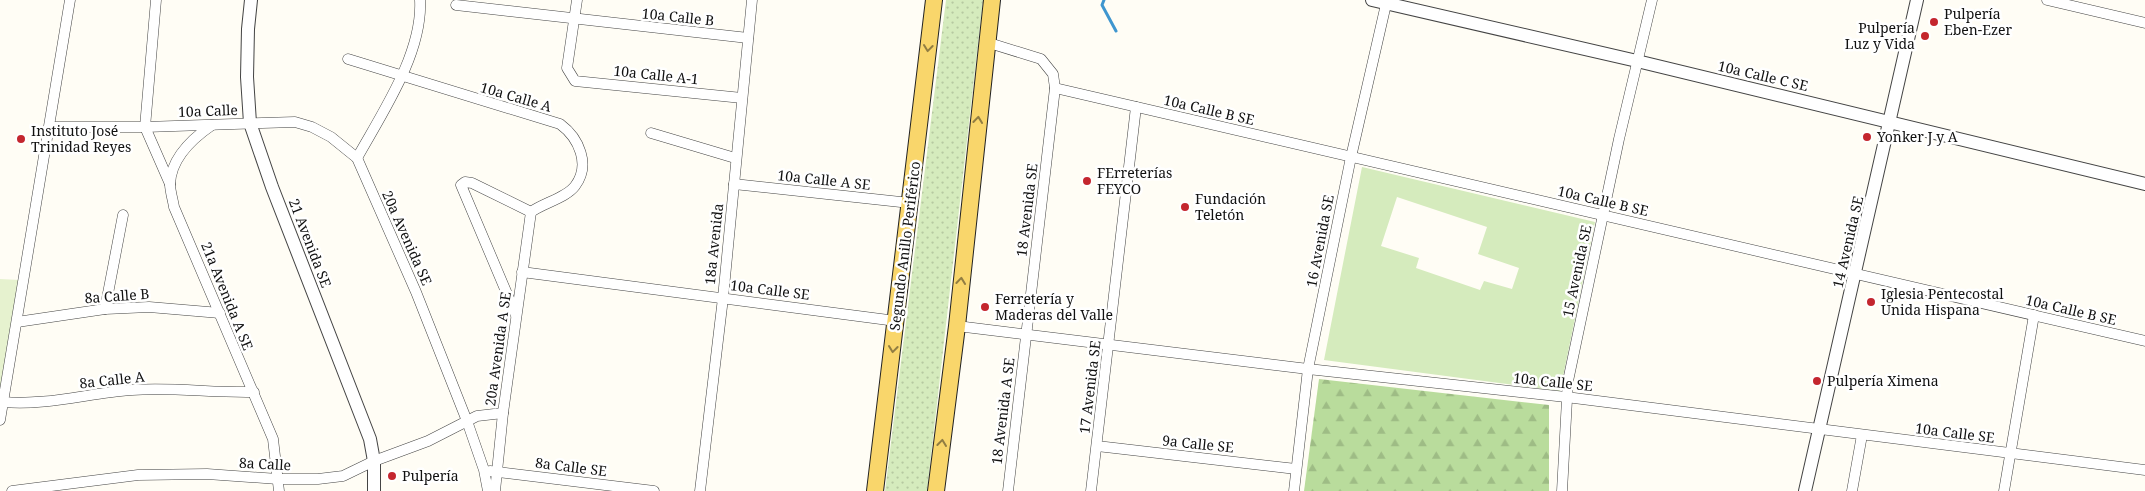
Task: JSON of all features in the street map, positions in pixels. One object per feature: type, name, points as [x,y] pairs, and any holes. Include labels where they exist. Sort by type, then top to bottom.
[{"type":"main road","name":"Segundo Anillo Periférico","points":[[875,491],[934,0]]},
{"type":"main road","points":[[936,491],[957,326],[992,0]]},
{"type":"street","points":[[0,420],[51,127],[70,0]]},
{"type":"street","points":[[156,0],[145,127],[170,184]]},
{"type":"street","name":"21 Avenida SE","points":[[251,0],[247,77],[250,123],[272,187],[370,439],[374,461],[374,491]]},
{"type":"street","points":[[357,158],[402,76],[421,14],[420,0]]},
{"type":"street","points":[[574,20],[577,0]]},
{"type":"street","name":"18a Avenida","points":[[700,491],[723,298],[735,158],[752,0]]},
{"type":"street","name":"10a Calle C SE","points":[[1372,0],[1637,61],[2145,184]]},
{"type":"street","name":"15 Avenida SE","points":[[1562,491],[1566,397],[1603,215],[1652,0]]},
{"type":"street","name":"14 Avenida SE","points":[[1805,491],[1917,0]]},
{"type":"street","points":[[2047,0],[2145,23]]},
{"type":"street","name":"16 Avenida SE","points":[[1294,491],[1308,369],[1351,157],[1387,2]]},
{"type":"street","name":"10a Calle B","points":[[456,5],[574,20],[748,38]]},
{"type":"street","name":"10a Calle A-1","points":[[574,20],[567,68],[575,81],[742,98]]},
{"type":"street","points":[[986,42],[1041,59],[1053,74],[1055,88]]},
{"type":"street","name":"10a Calle A","points":[[348,59],[539,117],[560,124],[571,132],[579,146],[582,160],[581,174],[575,187],[531,212]]},
{"type":"street","name":"10a Calle B SE","points":[[1055,88],[2145,341]]},
{"type":"street","name":"18 Avenida SE","points":[[1026,335],[1055,88]]},
{"type":"street","name":"17 Avenida SE","points":[[1091,491],[1136,107]]},
{"type":"street","name":"10a Calle","points":[[51,127],[145,127],[295,122],[312,127],[331,137],[357,158]]},
{"type":"street","name":"21a Avenida A SE","points":[[212,124],[185,148],[176,161],[170,184],[174,207],[273,439],[278,491]]},
{"type":"street","points":[[651,133],[735,158]]},
{"type":"street","name":"20a Avenida SE","points":[[357,158],[416,292],[467,421],[484,470],[488,491]]},
{"type":"street","points":[[516,316],[462,192],[462,183],[472,183],[531,212]]},
{"type":"street","name":"10a Calle A SE","points":[[734,184],[910,203]]},
{"type":"street","name":"20a Avenida A SE","points":[[495,491],[503,413],[531,212]]},
{"type":"street","points":[[105,310],[123,215]]},
{"type":"street","name":"10a Calle SE","points":[[522,272],[896,320]]},
{"type":"street","name":"8a Calle B","points":[[17,322],[105,310],[149,307],[220,313]]},
{"type":"street","points":[[2004,491],[2034,315]]},
{"type":"street","name":"10a Calle SE","points":[[957,326],[1308,369],[1566,397],[2145,470]]},
{"type":"street","name":"18 Avenida A SE","points":[[1008,491],[1026,335]]},
{"type":"street","name":"8a Calle A","points":[[3,402],[19,404],[60,400],[132,389],[254,392]]},
{"type":"street","name":"8a Calle","points":[[12,491],[138,476],[207,474],[278,479],[318,479],[343,476],[374,461],[428,441],[467,421],[483,415],[503,413]]},
{"type":"street","points":[[1852,491],[1862,435]]},
{"type":"street","name":"9a Calle SE","points":[[1097,446],[1296,469]]},
{"type":"street","name":"8a Calle SE","points":[[484,470],[654,491]]},
{"type":"green space","points":[[946,0],[983,0],[927,491],[885,491]]},
{"type":"green space","points":[[1362,167],[1595,222],[1560,391],[1324,360]],"holes":[[[1397,197],[1487,227],[1478,254],[1519,268],[1512,289],[1484,281],[1480,290],[1416,268],[1419,258],[1381,246]]]},
{"type":"green space","points":[[0,279],[20,280],[0,390]]},
{"type":"green space","points":[[1319,379],[1549,405],[1549,491],[1304,491]]},
{"type":"waterway","points":[[1104,0],[1102,5],[1116,31]]},
{"type":"place","name":"Pulpería Eben-Ezer","points":[[1934,22]]},
{"type":"place","name":"Pulpería Luz y Vida","points":[[1925,36]]},
{"type":"place","name":"Yonker J y A","points":[[1867,137]]},
{"type":"place","name":"Instituto José Trinidad Reyes","points":[[21,139]]},
{"type":"place","name":"FErreterías FEYCO","points":[[1087,181]]},
{"type":"place","name":"Fundación Teletón","points":[[1185,207]]},
{"type":"place","name":"Iglesia Pentecostal Unida Hispana","points":[[1871,302]]},
{"type":"place","name":"Ferretería y Maderas del Valle","points":[[985,307]]},
{"type":"place","name":"Pulpería Ximena","points":[[1817,381]]},
{"type":"place","name":"Pulpería","points":[[392,476]]}]
